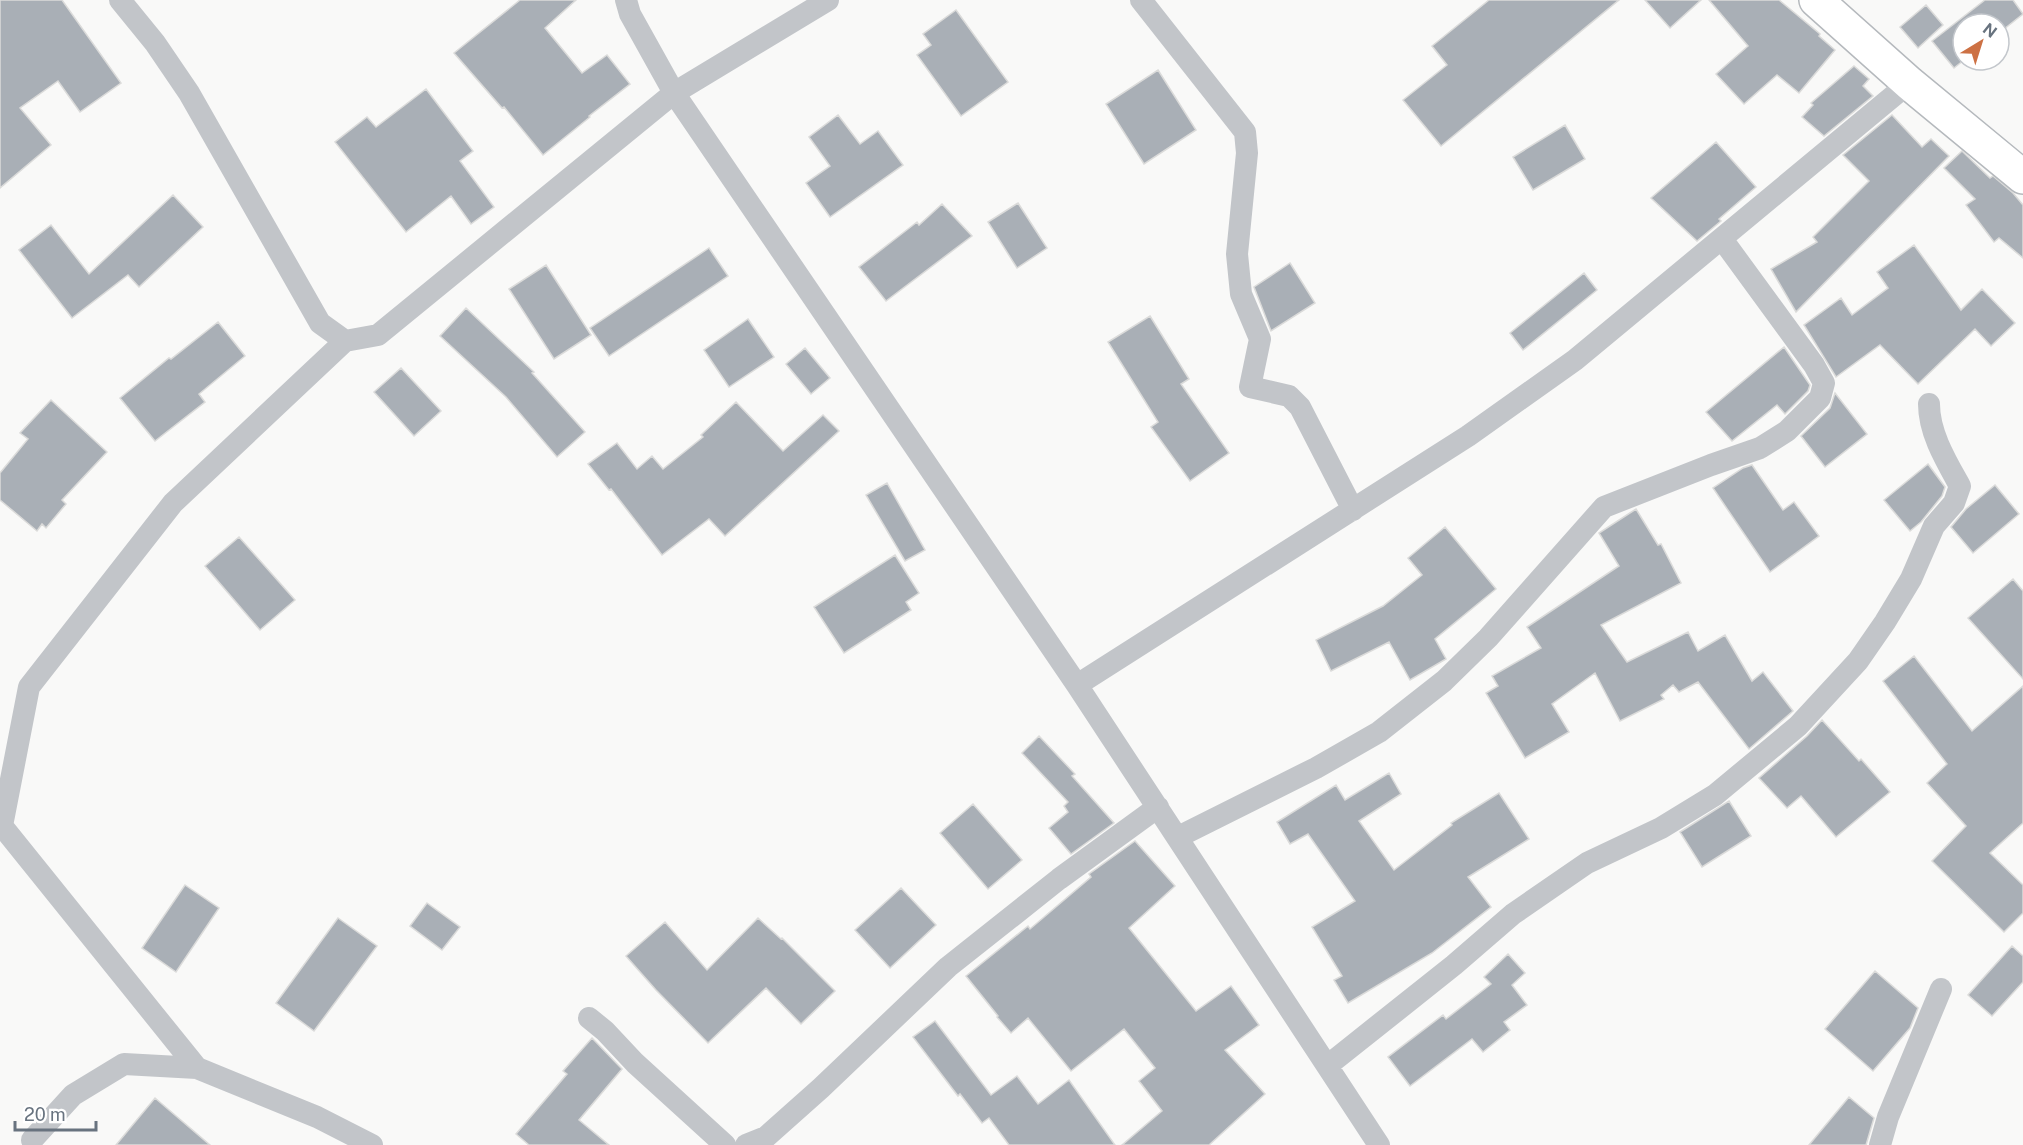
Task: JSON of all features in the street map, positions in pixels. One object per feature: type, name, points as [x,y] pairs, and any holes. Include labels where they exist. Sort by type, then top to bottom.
[{"type":"main road","points":[[1816,0],[1910,83],[2023,177]]},
{"type":"street","points":[[120,0],[155,43],[189,93],[320,323],[345,341]]},
{"type":"street","points":[[626,0],[630,14],[674,93],[1077,685],[1378,1145]]},
{"type":"street","points":[[197,1068],[2,826],[29,687],[173,503],[345,341],[378,335],[674,93],[828,0]]},
{"type":"street","points":[[1141,0],[1245,132],[1247,153],[1237,254],[1241,294],[1260,339],[1250,387],[1288,396],[1300,407],[1353,510]]},
{"type":"street","points":[[1077,685],[1468,436],[1575,360],[1910,83]]},
{"type":"street","points":[[1178,837],[1316,768],[1379,732],[1444,681],[1488,638],[1604,507],[1760,448],[1787,431],[1821,398],[1824,383],[1814,365],[1722,239]]},
{"type":"street","points":[[1327,1066],[1522,908],[1587,863],[1661,828],[1715,795],[1798,726],[1858,661],[1911,579],[1934,526],[1954,503],[1960,486],[1929,419],[1929,404]]},
{"type":"street","points":[[746,1145],[766,1137],[948,967],[1059,879],[1158,807]]},
{"type":"street","points":[[1880,1145],[1888,1117],[1941,989]]},
{"type":"street","points":[[589,1018],[725,1145]]},
{"type":"street","points":[[32,1140],[73,1095],[124,1064],[197,1068],[317,1117],[372,1145]]},
{"type":"building","points":[[0,0],[62,0],[121,83],[80,112],[58,81],[20,108],[51,145],[0,188]]},
{"type":"building","points":[[520,0],[576,0],[545,28],[582,73],[607,55],[630,84],[543,155],[504,107],[502,108],[454,53]]},
{"type":"building","points":[[1489,0],[1619,0],[1441,146],[1403,100],[1447,65],[1432,46]]},
{"type":"building","points":[[1645,0],[1701,0],[1670,28]]},
{"type":"building","points":[[1709,0],[1779,0],[1820,34],[1819,36],[1835,50],[1799,93],[1777,75],[1744,104],[1716,74],[1748,46]]},
{"type":"building","points":[[1985,0],[2013,0],[2023,14],[2011,24],[2011,12],[1969,12]]},
{"type":"building","points":[[1926,5],[1943,25],[1918,48],[1900,27]]},
{"type":"building","points":[[956,10],[1008,82],[961,116],[917,55],[931,45],[923,34]]},
{"type":"building","points":[[1951,26],[1951,64],[1932,41]]},
{"type":"building","points":[[1854,66],[1869,79],[1863,86],[1873,96],[1824,136],[1802,117],[1813,105],[1811,103]]},
{"type":"building","points":[[1158,70],[1196,130],[1144,164],[1106,104]]},
{"type":"building","points":[[426,89],[473,151],[460,161],[494,207],[471,224],[451,196],[406,232],[335,142],[367,117],[376,127]]},
{"type":"building","points":[[838,115],[860,144],[878,131],[903,165],[830,217],[806,183],[830,166],[809,137]]},
{"type":"building","points":[[1892,115],[1922,147],[1931,139],[1949,156],[1796,312],[1771,269],[1817,242],[1813,237],[1869,181],[1843,155]]},
{"type":"building","points":[[1565,125],[1585,159],[1533,190],[1513,157]]},
{"type":"building","points":[[1716,142],[1756,187],[1697,241],[1651,198]]},
{"type":"building","points":[[1962,151],[1990,178],[1993,176],[2013,193],[2023,205],[2023,258],[1999,238],[1994,242],[1966,205],[1975,199],[1944,168]]},
{"type":"building","points":[[173,195],[203,227],[139,287],[128,275],[72,318],[19,250],[51,225],[89,274]]},
{"type":"building","points":[[1018,203],[1047,248],[1017,268],[988,222]]},
{"type":"building","points":[[942,204],[972,236],[886,301],[859,267],[917,222],[919,225]]},
{"type":"building","points":[[1914,245],[1961,310],[1982,289],[2015,323],[1991,346],[1975,329],[1918,384],[1880,345],[1836,377],[1804,325],[1841,298],[1852,315],[1888,288],[1877,272]]},
{"type":"building","points":[[709,248],[728,276],[609,356],[590,328]]},
{"type":"building","points":[[1290,263],[1315,303],[1271,331],[1254,287]]},
{"type":"building","points":[[546,265],[591,335],[554,359],[509,289]]},
{"type":"building","points":[[1584,273],[1597,290],[1523,350],[1510,333]]},
{"type":"building","points":[[466,308],[534,372],[532,373],[585,432],[557,457],[506,397],[440,336]]},
{"type":"building","points":[[1150,316],[1189,379],[1181,384],[1229,453],[1190,481],[1151,427],[1158,422],[1108,342]]},
{"type":"building","points":[[748,319],[774,357],[729,387],[704,350]]},
{"type":"building","points":[[218,322],[245,356],[199,394],[205,402],[155,441],[120,398]]},
{"type":"building","points":[[1784,347],[1810,385],[1808,391],[1785,414],[1777,405],[1732,441],[1706,412]]},
{"type":"building","points":[[805,348],[830,378],[811,394],[786,364]]},
{"type":"building","points":[[401,368],[441,411],[414,436],[374,392]]},
{"type":"building","points":[[1835,393],[1867,434],[1825,467],[1801,436],[1830,408]]},
{"type":"building","points":[[51,400],[107,452],[62,500],[66,504],[46,528],[42,524],[37,531],[0,500],[0,473],[28,439],[20,433]]},
{"type":"building","points":[[736,402],[783,451],[823,415],[839,431],[725,536],[709,519],[662,555],[611,489],[609,490],[588,464],[617,443],[637,469],[652,456],[663,469],[703,437],[701,435]]},
{"type":"building","points":[[1928,464],[1945,487],[1942,496],[1921,522],[1910,531],[1884,500]]},
{"type":"building","points":[[1752,465],[1783,510],[1794,502],[1819,536],[1770,572],[1713,488],[1743,468]]},
{"type":"building","points":[[887,483],[925,550],[905,561],[866,495]]},
{"type":"building","points":[[1995,485],[2019,514],[1973,553],[1951,527],[1966,509]]},
{"type":"building","points":[[1636,509],[1658,545],[1661,544],[1681,583],[1601,625],[1627,662],[1688,632],[1698,651],[1725,635],[1752,681],[1763,672],[1793,711],[1749,749],[1698,682],[1679,692],[1673,685],[1661,695],[1664,699],[1620,721],[1595,673],[1552,704],[1569,732],[1525,758],[1486,693],[1498,686],[1492,676],[1541,648],[1527,627],[1619,566],[1599,533]]},
{"type":"building","points":[[1445,527],[1496,589],[1435,639],[1446,659],[1410,680],[1389,642],[1331,671],[1316,640],[1383,606],[1422,575],[1408,558]]},
{"type":"building","points":[[239,537],[295,600],[260,630],[205,566]]},
{"type":"building","points":[[895,555],[919,593],[906,602],[911,610],[844,653],[814,607]]},
{"type":"building","points":[[2013,579],[2023,591],[2023,679],[1968,618]]},
{"type":"building","points":[[1914,656],[1972,731],[2023,686],[2023,823],[1990,853],[2023,885],[2023,913],[2004,932],[1932,861],[1966,826],[1927,783],[1947,764],[1883,681]]},
{"type":"building","points":[[1822,720],[1890,792],[1836,837],[1801,796],[1787,808],[1759,778]]},
{"type":"building","points":[[1039,736],[1075,774],[1072,776],[1114,823],[1071,854],[1049,828],[1068,812],[1064,806],[1068,802],[1022,753]]},
{"type":"building","points":[[1389,773],[1401,794],[1359,821],[1394,870],[1452,825],[1451,823],[1499,793],[1529,839],[1468,877],[1491,907],[1432,953],[1348,1003],[1334,980],[1342,976],[1312,927],[1355,901],[1308,834],[1290,844],[1277,822],[1336,785],[1345,800]]},
{"type":"building","points":[[1729,801],[1751,836],[1702,867],[1680,832]]},
{"type":"building","points":[[973,804],[1022,860],[988,889],[940,833]]},
{"type":"building","points":[[1135,841],[1175,886],[1129,928],[1196,1011],[1231,986],[1259,1025],[1225,1050],[1265,1094],[1209,1145],[1122,1145],[1162,1111],[1139,1081],[1155,1068],[1124,1029],[1071,1071],[1028,1018],[1011,1033],[966,976],[1028,926],[1030,929],[1091,877],[1089,874]]},
{"type":"building","points":[[185,885],[219,908],[176,972],[142,948]]},
{"type":"building","points":[[901,888],[936,925],[890,968],[855,930]]},
{"type":"building","points":[[427,903],[460,927],[442,950],[410,926]]},
{"type":"building","points":[[338,918],[377,946],[314,1031],[276,1003]]},
{"type":"building","points":[[758,918],[782,938],[835,991],[801,1024],[766,988],[708,1043],[626,956],[665,922],[707,970]]},
{"type":"building","points":[[2012,946],[2023,956],[2023,982],[1992,1016],[1968,995]]},
{"type":"building","points":[[1508,954],[1525,973],[1512,985],[1527,1005],[1504,1022],[1510,1030],[1483,1052],[1472,1039],[1410,1086],[1388,1057],[1443,1015],[1446,1019],[1491,984],[1484,977]]},
{"type":"building","points":[[1875,971],[1918,1008],[1910,1028],[1873,1071],[1825,1029]]},
{"type":"building","points":[[935,1021],[991,1095],[1017,1076],[1038,1104],[1069,1080],[1115,1145],[1009,1145],[989,1118],[982,1123],[960,1094],[958,1096],[913,1037]]},
{"type":"building","points":[[592,1038],[622,1069],[579,1120],[609,1145],[529,1145],[516,1134],[567,1074],[563,1071]]},
{"type":"building","points":[[1849,1097],[1874,1118],[1866,1145],[1809,1145]]},
{"type":"building","points":[[155,1098],[210,1145],[116,1145]]}]
